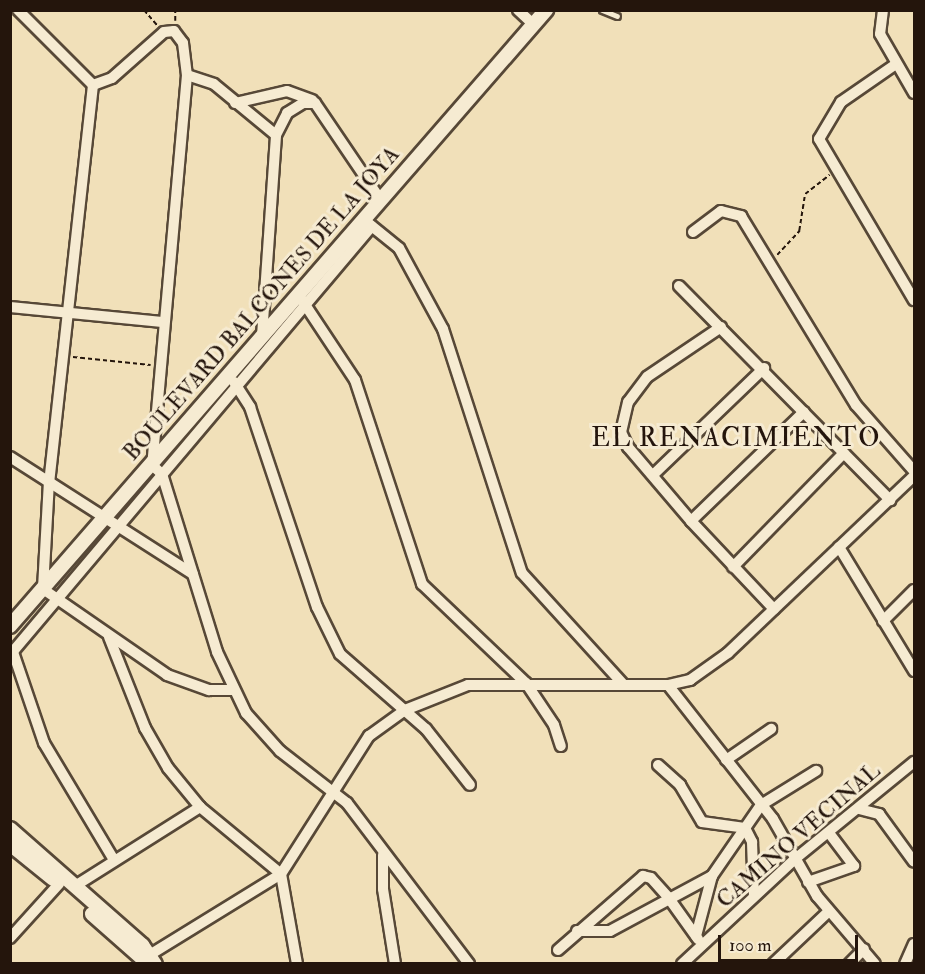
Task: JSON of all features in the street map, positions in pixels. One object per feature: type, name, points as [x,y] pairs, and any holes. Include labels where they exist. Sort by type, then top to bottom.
[{"type":"street","points":[[18,10],[93,85]]},
{"type":"street","points":[[518,10],[534,25]]},
{"type":"street","name":"BOULEVARD BALCONES DE LA JOYA","points":[[10,626],[43,589],[112,520],[157,469],[367,223],[380,199],[546,10]]},
{"type":"street","points":[[883,10],[880,34],[915,93]]},
{"type":"street","points":[[93,85],[112,78],[169,31],[183,43],[187,75],[158,366],[157,469],[233,690],[280,751],[335,791],[469,963]]},
{"type":"street","points":[[896,64],[835,109],[820,134],[820,145],[915,300]]},
{"type":"street","points":[[187,75],[214,84],[276,135]]},
{"type":"street","points":[[93,85],[49,481],[43,589],[166,675],[209,690],[233,690]]},
{"type":"street","points":[[235,103],[287,91],[312,100],[380,199]]},
{"type":"street","points":[[262,336],[276,135],[288,113],[312,100]]},
{"type":"street","points":[[151,960],[281,874],[369,736],[405,710],[468,685],[526,683],[668,685],[690,680],[718,661],[890,500],[915,473],[856,405],[736,213],[722,211],[693,232]]},
{"type":"street","points":[[367,223],[399,248],[443,329],[522,573],[623,684]]},
{"type":"street","points":[[679,286],[764,368],[890,500]]},
{"type":"street","points":[[302,300],[355,380],[368,409],[422,584],[526,683],[554,725],[561,746]]},
{"type":"street","name":"BOULEVARD BALCONES DE LA JOYA","points":[[233,380],[262,336],[302,300]]},
{"type":"street","points":[[10,307],[162,322]]},
{"type":"street","points":[[721,327],[658,368],[628,402],[621,421],[623,439],[691,521],[774,609]]},
{"type":"street","points":[[654,474],[764,368]]},
{"type":"street","points":[[233,380],[250,407],[327,631],[356,672],[405,710],[470,785]]},
{"type":"street","points":[[691,521],[804,412]]},
{"type":"street","points":[[734,567],[844,453]]},
{"type":"street","points":[[10,457],[112,520],[193,574]]},
{"type":"street","name":"BOULEVARD BALCONES DE LA JOYA","points":[[12,654],[57,600],[112,520]]},
{"type":"street","points":[[839,547],[915,671]]},
{"type":"street","points":[[884,621],[915,590]]},
{"type":"street","points":[[109,636],[156,751],[200,807],[281,874],[297,963]]},
{"type":"street","points":[[12,654],[44,743],[114,860]]},
{"type":"street","points":[[668,685],[761,805],[808,882],[829,911],[874,963]]},
{"type":"street","points":[[726,760],[771,729]]},
{"type":"street","name":"CAMINO VECINAL","points":[[687,962],[795,859],[859,810],[915,762]]},
{"type":"street","points":[[658,765],[680,785],[702,822],[745,828]]},
{"type":"street","points":[[696,936],[712,876],[761,805],[816,771]]},
{"type":"street","points":[[75,886],[200,807]]},
{"type":"street","points":[[859,810],[879,814],[915,862]]},
{"type":"street","points":[[745,828],[752,842],[754,896]]},
{"type":"street","points":[[10,830],[75,886],[151,960]]},
{"type":"street","points":[[808,882],[854,866],[830,833]]},
{"type":"street","points":[[10,844],[151,960]]},
{"type":"street","points":[[383,855],[384,906],[395,963]]},
{"type":"street","points":[[577,931],[610,931],[668,897],[712,876]]},
{"type":"street","points":[[558,950],[638,878],[651,878],[703,945]]},
{"type":"street","points":[[10,938],[59,884]]},
{"type":"street","points":[[773,963],[829,911]]},
{"type":"street","points":[[905,963],[915,944]]},
{"type":"street","points":[[849,963],[864,949]]},
{"type":"lane","points":[[602,10],[617,16]]},
{"type":"path","points":[[144,10],[169,31]]},
{"type":"path","points":[[768,262],[799,231],[805,194],[834,171]]},
{"type":"path","points":[[63,356],[158,366]]},
{"type":"district","name":"EL RENACIMIENTO","points":[[736,439]]}]
